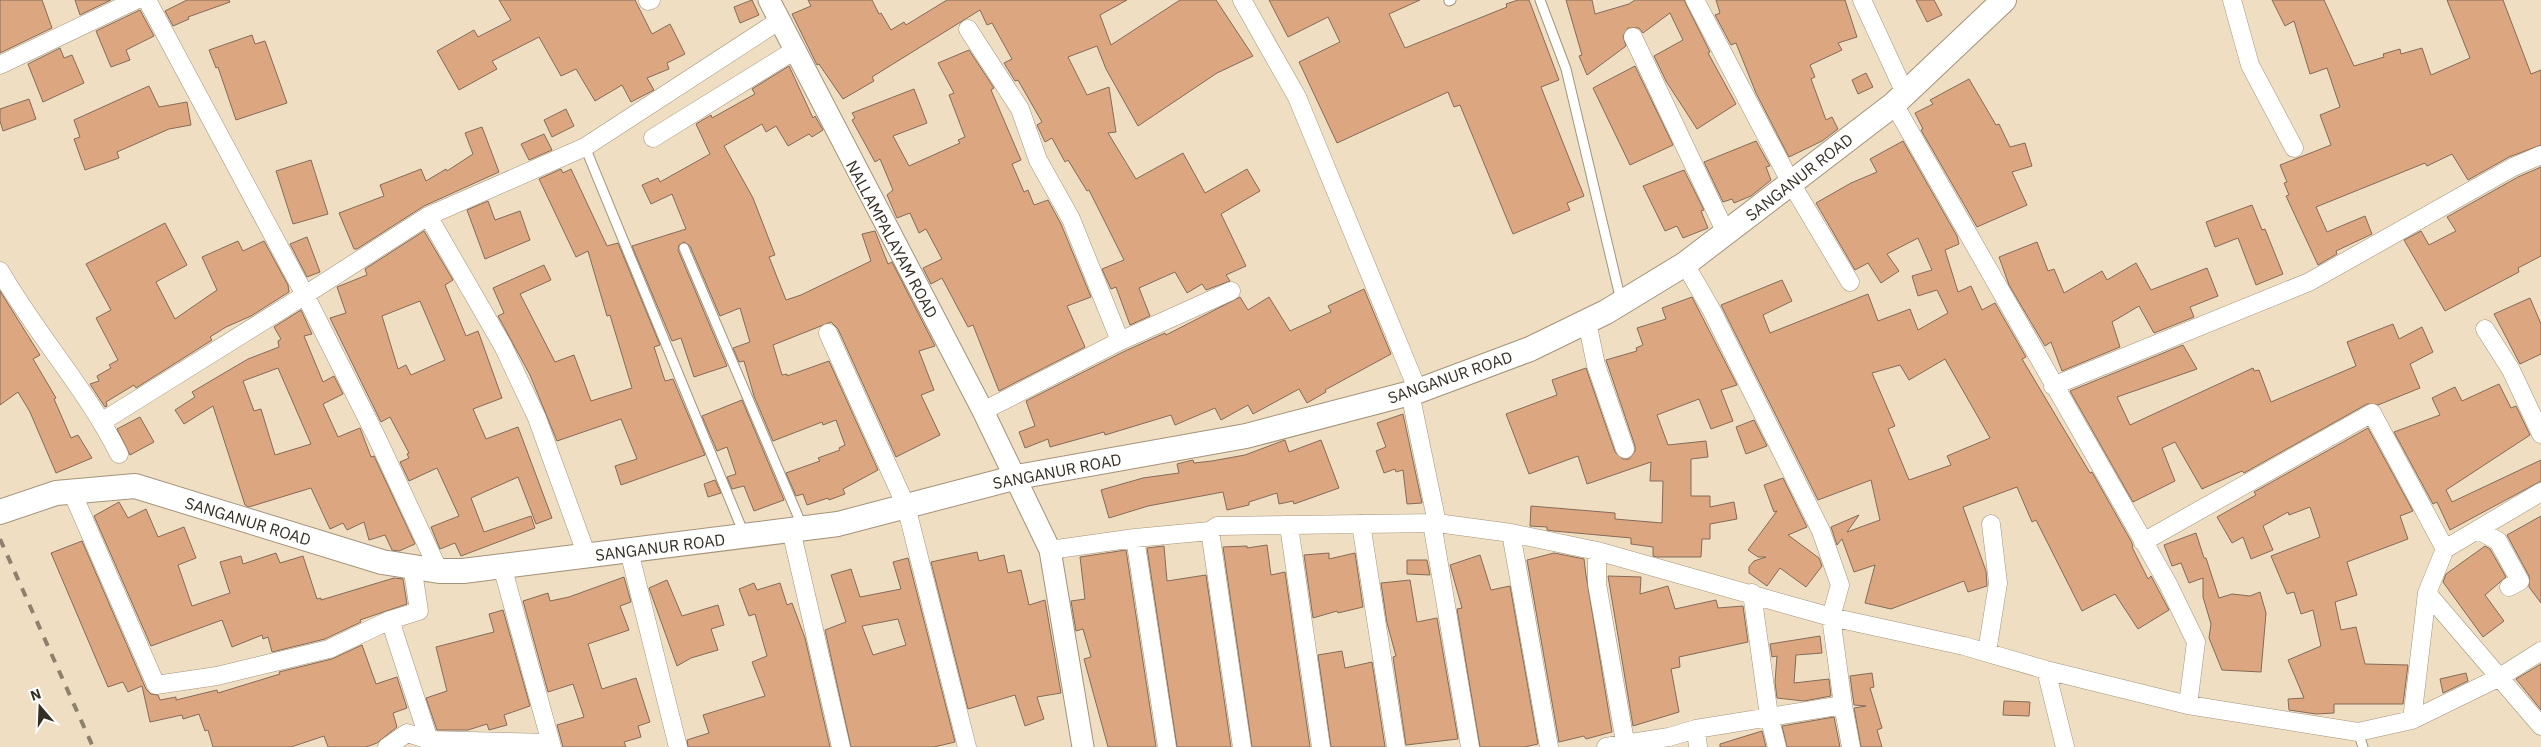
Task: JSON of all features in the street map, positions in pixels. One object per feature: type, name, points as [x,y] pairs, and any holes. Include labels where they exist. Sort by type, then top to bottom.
[{"type":"main road","name":"SANGANUR ROAD","points":[[0,512],[56,493],[135,486],[382,562],[412,565],[440,571],[587,556],[838,524],[1016,477],[1246,436],[1414,392],[1530,349],[1587,322],[1621,303],[1685,264],[1900,98],[2004,0]]},
{"type":"street","points":[[0,65],[136,0]]},
{"type":"street","points":[[147,0],[305,295],[377,438],[440,571]]},
{"type":"street","name":"NALLAMPALAYAM ROAD","points":[[769,0],[983,411],[1050,550],[1083,747]]},
{"type":"street","points":[[1242,0],[1297,97],[1414,392],[1470,747]]},
{"type":"street","points":[[1695,0],[1791,183],[1850,282]]},
{"type":"street","points":[[1862,0],[1900,98],[2053,386],[2168,584],[2196,642],[2188,705]]},
{"type":"street","points":[[2232,0],[2250,66],[2294,148]]},
{"type":"street","points":[[103,422],[428,216],[585,147],[780,20]]},
{"type":"street","points":[[968,29],[1020,109],[1038,160],[1071,219],[1120,341]]},
{"type":"street","points":[[1633,37],[1726,233]]},
{"type":"street","points":[[653,138],[795,50]]},
{"type":"street","points":[[2053,386],[2309,282],[2512,166],[2541,155]]},
{"type":"street","points":[[428,216],[507,354],[537,418],[587,556]]},
{"type":"street","points":[[1685,264],[1712,311],[1822,532],[1840,585],[1831,617],[1843,705],[1851,747]]},
{"type":"street","points":[[0,271],[14,296],[103,422],[119,454]]},
{"type":"street","points":[[983,411],[1120,341],[1232,291]]},
{"type":"street","points":[[1587,322],[1596,365],[1625,449]]},
{"type":"street","points":[[2485,329],[2511,370],[2541,434]]},
{"type":"street","points":[[828,333],[906,506],[967,747]]},
{"type":"street","points":[[2143,542],[2372,413],[2445,549]]},
{"type":"street","points":[[72,492],[156,684],[216,676],[329,649],[390,620],[419,611],[412,565]]},
{"type":"street","points":[[2412,720],[2427,593],[2445,549],[2541,492]]},
{"type":"street","points":[[1050,550],[1135,538],[1210,531],[1216,526],[1435,523],[1511,533],[1597,551],[1677,575],[1752,593],[1831,617],[1987,652],[2046,670],[2188,705],[2361,739],[2412,720],[2500,677],[2541,650]]},
{"type":"street","points":[[1361,524],[1396,747]]},
{"type":"street","points":[[1987,652],[1998,582],[1991,524]]},
{"type":"street","points":[[1289,526],[1321,747]]},
{"type":"street","points":[[797,529],[841,747]]},
{"type":"street","points":[[2478,530],[2498,541],[2520,581],[2509,588]]},
{"type":"street","points":[[1210,531],[1242,747]]},
{"type":"street","points":[[1511,533],[1549,747]]},
{"type":"street","points":[[1135,538],[1167,747]]},
{"type":"street","points":[[628,550],[678,747]]},
{"type":"street","points":[[1597,551],[1597,584],[1626,746]]},
{"type":"street","points":[[387,747],[407,733],[429,740],[552,745],[502,566]]},
{"type":"street","points":[[1752,593],[1769,716],[1776,747]]},
{"type":"street","points":[[2427,593],[2541,726]]},
{"type":"street","points":[[390,620],[429,740]]},
{"type":"street","points":[[2046,670],[2065,747]]},
{"type":"street","points":[[1606,747],[1626,746],[1696,729],[1843,705]]},
{"type":"street","points":[[1696,729],[1698,747]]},
{"type":"lane","points":[[1540,0],[1566,69],[1621,303]]},
{"type":"lane","points":[[585,147],[746,536]]},
{"type":"lane","points":[[684,248],[797,529]]},
{"type":"building","points":[[0,0],[42,0],[52,28],[0,53]]},
{"type":"building","points":[[75,0],[111,0],[80,15]]},
{"type":"building","points":[[187,0],[229,0],[230,2],[188,17],[189,19],[173,26],[165,11]]},
{"type":"building","points":[[499,0],[635,0],[652,34],[670,24],[685,54],[667,63],[669,69],[647,78],[654,90],[631,102],[622,85],[595,101],[576,69],[561,76],[539,37],[492,61],[497,69],[459,90],[437,51],[474,30],[478,37],[511,20]]},
{"type":"building","points":[[752,0],[759,15],[740,23],[734,7]]},
{"type":"building","points":[[808,0],[872,0],[879,14],[881,13],[891,30],[904,22],[906,25],[947,0],[1127,0],[1100,15],[1111,45],[1180,0],[1216,0],[1253,56],[1217,73],[1138,126],[1106,69],[1097,46],[1068,57],[1087,95],[1109,87],[1116,132],[1108,133],[1136,179],[1183,153],[1205,193],[1247,169],[1260,191],[1221,214],[1246,266],[1226,275],[1230,281],[1206,290],[1202,284],[1187,293],[1175,272],[1139,288],[1150,316],[1130,325],[1116,287],[1111,289],[1102,269],[1124,260],[1089,190],[1087,191],[1068,160],[1065,162],[1052,138],[1045,142],[1037,125],[1042,122],[1018,80],[1015,81],[1004,63],[1012,59],[992,23],[987,25],[980,10],[872,77],[874,81],[843,99],[819,64],[817,65],[792,14],[811,6]]},
{"type":"building","points":[[1269,0],[1420,0],[1389,14],[1405,48],[1507,7],[1506,4],[1518,0],[1529,0],[1559,80],[1541,87],[1584,196],[1567,203],[1570,210],[1513,234],[1460,105],[1454,107],[1448,92],[1337,143],[1299,62],[1340,42],[1328,17],[1288,37]]},
{"type":"building","points":[[1566,0],[1592,0],[1595,14],[1629,4],[1635,0],[1684,0],[1710,52],[1708,53],[1736,104],[1697,129],[1666,81],[1654,56],[1683,40],[1670,13],[1643,33],[1639,28],[1628,28],[1623,36],[1626,46],[1587,75],[1579,56],[1582,55]]},
{"type":"building","points":[[1716,0],[1845,0],[1857,37],[1838,43],[1842,50],[1810,65],[1815,77],[1811,79],[1826,120],[1832,117],[1838,129],[1822,141],[1789,157],[1756,93],[1736,43],[1731,45],[1715,15],[1720,13]]},
{"type":"building","points":[[1916,0],[1934,0],[1942,15],[1927,22]]},
{"type":"building","points":[[2272,0],[2324,0],[2354,66],[2384,57],[2383,54],[2400,49],[2401,54],[2422,48],[2431,75],[2470,58],[2447,0],[2503,0],[2531,74],[2541,70],[2541,145],[2509,157],[2468,180],[2452,154],[2427,166],[2425,163],[2316,207],[2327,232],[2365,216],[2372,234],[2336,251],[2337,254],[2318,265],[2286,196],[2289,195],[2284,183],[2287,182],[2280,165],[2331,145],[2320,115],[2340,107],[2327,68],[2310,74],[2294,21],[2285,26]]},
{"type":"building","points":[[140,10],[154,36],[126,50],[130,60],[111,67],[96,31]]},
{"type":"building","points":[[252,35],[255,44],[265,41],[287,103],[236,120],[218,67],[216,68],[209,50]]},
{"type":"building","points":[[60,48],[64,58],[72,55],[84,83],[43,102],[28,64]]},
{"type":"building","points":[[969,50],[994,88],[991,90],[1021,160],[1012,164],[1024,192],[1028,190],[1034,205],[1048,200],[1061,224],[1091,297],[1067,306],[1085,347],[999,391],[973,325],[968,327],[942,278],[931,284],[923,268],[942,259],[926,229],[919,233],[910,213],[897,218],[887,195],[893,190],[880,159],[875,162],[852,120],[855,118],[852,113],[914,89],[927,123],[893,136],[909,166],[960,143],[958,140],[965,137],[949,95],[954,93],[938,63]]},
{"type":"building","points":[[789,66],[813,118],[815,116],[823,130],[812,137],[809,134],[788,146],[776,126],[766,132],[762,124],[724,146],[753,198],[775,255],[769,257],[786,300],[801,295],[871,261],[862,234],[875,231],[888,264],[892,262],[935,346],[919,351],[934,390],[921,395],[940,435],[896,457],[838,329],[831,322],[773,345],[782,375],[787,374],[787,376],[829,361],[878,470],[843,489],[845,494],[807,505],[803,494],[796,496],[786,473],[820,461],[818,458],[840,450],[839,448],[845,445],[836,420],[823,425],[822,422],[773,441],[754,396],[744,361],[739,362],[733,348],[750,342],[740,308],[720,316],[690,246],[684,242],[679,245],[678,250],[727,366],[694,377],[681,338],[672,341],[632,246],[686,229],[672,194],[651,204],[642,185],[658,178],[660,182],[710,154],[696,124],[711,115],[712,118],[755,94],[752,89]]},
{"type":"building","points":[[1635,66],[1673,145],[1630,165],[1593,88]]},
{"type":"building","points":[[1866,73],[1873,87],[1858,94],[1852,80]]},
{"type":"building","points":[[1969,79],[1996,125],[1999,124],[2010,147],[2025,143],[2032,166],[2012,172],[2027,205],[1977,227],[1921,130],[1923,129],[1915,113],[1933,104],[1930,100]]},
{"type":"building","points":[[149,86],[159,107],[187,102],[191,125],[169,129],[117,152],[119,158],[85,170],[74,139],[80,137],[74,120]]},
{"type":"building","points":[[29,99],[36,119],[3,131],[0,121],[0,109]]},
{"type":"building","points":[[566,109],[574,126],[552,137],[544,120]]},
{"type":"building","points":[[482,127],[499,172],[424,206],[357,249],[354,249],[339,213],[384,196],[380,185],[421,169],[426,181],[446,169],[447,171],[473,154],[465,133]]},
{"type":"building","points":[[544,134],[552,150],[529,160],[521,144]]},
{"type":"building","points":[[1756,141],[1770,166],[1766,167],[1771,180],[1751,196],[1734,203],[1732,199],[1723,202],[1704,162]]},
{"type":"building","points":[[1903,141],[1957,236],[1959,244],[1945,250],[1958,292],[1971,286],[1982,310],[1995,303],[2026,357],[2022,359],[2090,473],[2092,472],[2131,541],[2132,547],[2148,579],[2151,576],[2169,610],[2138,629],[2115,594],[2082,611],[2036,520],[2032,522],[2017,487],[1963,507],[1986,571],[1987,586],[1968,592],[1964,581],[1891,609],[1865,603],[1875,565],[1854,572],[1842,539],[1837,545],[1831,527],[1859,515],[1847,532],[1880,520],[1871,480],[1818,500],[1721,305],[1782,280],[1792,301],[1763,315],[1770,333],[1868,294],[1878,321],[1910,309],[1918,330],[1948,313],[1937,290],[1918,296],[1912,276],[1932,270],[1918,238],[1887,254],[1899,271],[1881,283],[1868,263],[1855,270],[1816,203],[1851,183],[1877,172],[1870,159]],"holes":[[[1945,359],[1990,438],[1947,456],[1951,465],[1909,480],[1888,429],[1895,426],[1872,373],[1900,365],[1909,380]]]},
{"type":"building","points":[[311,160],[328,214],[293,224],[276,171]]},
{"type":"building","points":[[2541,167],[2541,256],[2518,268],[2519,272],[2445,311],[2404,240],[2421,231],[2429,245],[2456,231],[2447,217],[2518,177]]},
{"type":"building","points":[[561,169],[563,173],[571,169],[607,246],[618,243],[660,345],[654,347],[665,381],[673,379],[705,455],[621,485],[615,466],[637,459],[621,419],[557,441],[530,375],[498,316],[504,313],[493,288],[544,265],[551,280],[520,294],[555,362],[574,355],[591,401],[632,388],[610,315],[607,316],[588,251],[576,257],[539,179]]},
{"type":"building","points":[[1684,170],[1704,210],[1701,211],[1708,228],[1683,238],[1677,226],[1665,231],[1643,186]]},
{"type":"building","points":[[488,201],[495,220],[520,211],[530,240],[485,259],[467,210]]},
{"type":"building","points":[[2252,205],[2262,230],[2265,229],[2283,274],[2256,285],[2238,238],[2215,247],[2206,222]]},
{"type":"building","points":[[165,223],[187,265],[156,282],[175,319],[217,290],[202,257],[238,241],[243,251],[264,241],[288,285],[289,292],[251,316],[226,327],[210,337],[212,340],[136,388],[134,385],[106,402],[107,406],[105,407],[90,384],[99,381],[97,376],[111,368],[109,365],[118,360],[96,318],[111,310],[86,264]]},
{"type":"building","points":[[424,231],[453,280],[445,285],[466,336],[478,331],[502,398],[473,409],[486,439],[518,427],[552,518],[536,524],[518,477],[471,498],[484,532],[531,516],[535,528],[461,556],[455,543],[440,549],[431,527],[459,516],[437,468],[409,481],[400,462],[409,458],[407,454],[409,453],[390,417],[381,422],[330,318],[346,313],[337,287],[367,275],[365,269]],"holes":[[[420,301],[445,360],[411,375],[406,365],[398,369],[382,316]]]},
{"type":"building","points":[[307,237],[320,272],[307,277],[290,244]]},
{"type":"building","points":[[2037,242],[2048,271],[2054,269],[2064,293],[2102,271],[2107,280],[2136,263],[2151,290],[2207,268],[2218,296],[2190,307],[2194,317],[2154,333],[2139,306],[2112,322],[2120,347],[2062,371],[2051,342],[2045,346],[2009,285],[1999,257]]},
{"type":"building","points":[[1364,289],[1391,354],[1325,390],[1326,392],[1307,403],[1299,389],[1253,414],[1248,405],[1221,420],[1215,408],[1175,425],[1171,415],[1105,435],[1104,432],[1050,447],[1048,439],[1025,448],[1019,432],[1035,426],[1026,401],[1125,351],[1165,333],[1166,335],[1240,297],[1248,310],[1269,297],[1290,331],[1331,312],[1328,306]]},
{"type":"building","points":[[0,291],[40,355],[33,359],[56,398],[54,399],[71,438],[78,435],[92,458],[56,473],[30,412],[18,392],[0,405]]},
{"type":"building","points":[[1692,297],[1737,385],[1721,390],[1733,421],[1711,429],[1699,399],[1657,415],[1668,445],[1706,441],[1708,457],[1691,459],[1691,496],[1710,496],[1710,507],[1734,502],[1737,519],[1710,524],[1710,539],[1702,539],[1701,557],[1657,557],[1653,556],[1653,547],[1631,544],[1631,538],[1554,531],[1547,530],[1547,527],[1530,526],[1531,506],[1615,513],[1615,519],[1662,523],[1663,481],[1650,481],[1651,462],[1587,484],[1578,456],[1529,474],[1506,414],[1557,395],[1552,380],[1586,368],[1615,452],[1623,459],[1629,459],[1635,451],[1635,446],[1606,360],[1637,351],[1636,348],[1643,345],[1637,328],[1666,319],[1662,308]]},
{"type":"building","points":[[2530,298],[2541,324],[2541,354],[2520,364],[2494,314]]},
{"type":"building","points":[[301,310],[312,334],[304,336],[323,382],[334,376],[343,394],[323,404],[338,437],[360,428],[371,457],[374,456],[415,544],[399,551],[392,550],[385,535],[369,540],[364,522],[347,530],[343,523],[330,529],[311,488],[249,507],[245,505],[213,406],[184,424],[175,410],[195,397],[192,392],[248,359],[279,347],[278,341],[281,339],[274,327]],"holes":[[[278,368],[311,444],[275,455],[261,409],[254,411],[243,381]]]},
{"type":"building","points":[[2393,324],[2399,339],[2422,327],[2433,352],[2410,364],[2420,388],[2378,405],[2367,404],[2244,473],[2242,471],[2202,489],[2175,442],[2162,448],[2175,481],[2133,502],[2070,391],[2183,345],[2197,369],[2117,397],[2130,425],[2253,368],[2254,371],[2259,370],[2271,402],[2356,366],[2347,342]]},
{"type":"building","points":[[2499,384],[2511,408],[2516,406],[2530,435],[2446,490],[2452,502],[2541,460],[2541,481],[2450,530],[2437,502],[2433,504],[2394,432],[2440,415],[2432,398],[2455,387],[2462,401]]},
{"type":"building","points":[[742,400],[784,500],[754,511],[744,486],[732,489],[727,477],[736,474],[727,447],[717,451],[702,416]]},
{"type":"building","points":[[1403,414],[1422,503],[1407,504],[1403,470],[1396,472],[1395,469],[1384,473],[1376,451],[1386,447],[1377,423]]},
{"type":"building","points":[[140,417],[154,442],[130,455],[117,429]]},
{"type":"building","points":[[1754,420],[1767,446],[1746,454],[1736,427]]},
{"type":"building","points":[[2368,428],[2413,511],[2400,516],[2408,539],[2347,562],[2357,595],[2335,602],[2341,630],[2356,627],[2365,664],[2408,665],[2403,704],[2334,704],[2334,713],[2316,714],[2289,710],[2288,699],[2304,698],[2288,660],[2321,646],[2313,610],[2301,614],[2294,592],[2287,594],[2271,556],[2320,537],[2310,507],[2289,515],[2288,512],[2263,526],[2273,550],[2251,559],[2243,537],[2232,543],[2217,517],[2256,495],[2254,492]]},
{"type":"building","points":[[1285,440],[1289,452],[1321,440],[1339,488],[1294,504],[1293,501],[1279,504],[1277,493],[1249,502],[1249,505],[1227,510],[1223,492],[1148,506],[1109,518],[1101,490],[1143,478],[1179,473],[1177,464],[1193,460],[1194,463],[1245,455]]},
{"type":"building","points":[[1783,478],[1807,527],[1788,535],[1819,558],[1822,566],[1806,587],[1780,568],[1767,586],[1749,573],[1749,567],[1754,561],[1766,557],[1758,557],[1748,550],[1777,511],[1774,512],[1764,485]]},
{"type":"building","points":[[715,480],[721,493],[708,497],[704,484]]},
{"type":"building","points":[[119,502],[128,518],[146,509],[158,537],[184,527],[196,558],[178,565],[192,606],[230,593],[220,562],[241,556],[243,564],[276,553],[280,563],[303,556],[317,599],[321,598],[321,600],[394,578],[403,579],[407,604],[360,620],[361,622],[325,639],[272,652],[268,637],[263,639],[262,635],[232,647],[222,620],[151,646],[94,516]]},
{"type":"building","points":[[2541,516],[2541,603],[2529,587],[2529,576],[2507,535]]},
{"type":"building","points":[[2196,533],[2219,598],[2232,594],[2250,596],[2260,592],[2266,613],[2261,672],[2222,670],[2209,638],[2211,624],[2203,597],[2203,578],[2189,583],[2181,563],[2172,566],[2164,545]]},
{"type":"building","points":[[82,541],[146,689],[151,694],[158,695],[160,700],[176,697],[176,700],[217,690],[218,693],[280,674],[279,672],[332,659],[362,645],[376,684],[397,677],[407,708],[393,713],[397,727],[377,743],[366,747],[328,747],[324,736],[291,747],[213,747],[208,730],[205,731],[199,714],[183,719],[182,715],[150,722],[142,686],[128,692],[123,682],[108,687],[51,553]]},
{"type":"building","points":[[1267,545],[1271,575],[1285,572],[1310,747],[1252,747],[1223,547],[1247,546],[1247,548]]},
{"type":"building","points":[[1164,546],[1167,581],[1206,575],[1231,747],[1177,747],[1147,548]]},
{"type":"building","points":[[2485,546],[2490,549],[2506,577],[2485,595],[2504,621],[2483,637],[2443,582],[2446,574]]},
{"type":"building","points":[[1126,550],[1156,747],[1108,747],[1084,659],[1091,657],[1083,629],[1076,631],[1071,601],[1085,599],[1080,557]]},
{"type":"building","points":[[977,552],[979,561],[1004,555],[1008,573],[1021,570],[1029,605],[1045,600],[1061,693],[1037,697],[1044,719],[1025,726],[1015,695],[968,709],[931,562]]},
{"type":"building","points":[[1329,553],[1329,559],[1355,553],[1363,607],[1338,613],[1337,611],[1313,618],[1304,555]]},
{"type":"building","points":[[1554,553],[1584,559],[1612,732],[1586,739],[1584,736],[1559,742],[1527,560]]},
{"type":"building","points":[[1480,555],[1491,590],[1510,586],[1538,744],[1524,747],[1480,747],[1457,609],[1462,608],[1450,565]]},
{"type":"building","points":[[908,558],[955,742],[934,747],[851,747],[825,630],[846,622],[831,575],[851,569],[860,597],[901,589],[893,562]],"holes":[[[898,619],[906,645],[873,655],[862,626]]]},
{"type":"building","points":[[1407,560],[1427,560],[1430,575],[1407,574]]},
{"type":"building","points":[[1608,576],[1641,577],[1640,594],[1668,586],[1675,609],[1716,600],[1718,608],[1743,606],[1748,642],[1679,657],[1680,667],[1671,669],[1679,712],[1633,726]]},
{"type":"building","points":[[624,577],[631,602],[620,606],[629,630],[588,644],[602,689],[636,678],[650,722],[638,726],[641,737],[624,742],[626,747],[563,747],[557,725],[584,717],[573,684],[548,692],[523,601],[548,593],[550,601],[569,597]]},
{"type":"building","points":[[667,580],[682,616],[718,605],[724,625],[711,629],[718,650],[691,658],[677,666],[649,588]]},
{"type":"building","points":[[1410,580],[1417,622],[1437,618],[1458,739],[1406,745],[1393,657],[1396,656],[1387,623],[1381,583]]},
{"type":"building","points":[[754,583],[757,590],[780,583],[787,605],[792,603],[805,638],[830,747],[688,747],[687,740],[709,733],[703,715],[765,696],[752,662],[767,656],[755,614],[749,616],[739,589]]},
{"type":"building","points":[[503,610],[530,706],[504,715],[507,725],[489,730],[487,724],[468,730],[437,730],[426,698],[447,691],[436,647],[494,632],[489,614]]},
{"type":"building","points":[[1820,636],[1822,653],[1796,655],[1794,683],[1829,679],[1831,696],[1804,701],[1777,698],[1775,682],[1777,656],[1772,657],[1770,644]]},
{"type":"building","points":[[1342,651],[1345,668],[1372,662],[1385,747],[1331,747],[1318,655]]},
{"type":"building","points":[[2541,664],[2541,710],[2516,679]]},
{"type":"building","points":[[1872,673],[1874,687],[1870,688],[1882,728],[1877,730],[1882,747],[1861,747],[1854,708],[1866,706],[1854,705],[1850,676]]},
{"type":"building","points":[[2466,673],[2468,681],[2443,693],[2440,679]]},
{"type":"building","points":[[2004,701],[2030,702],[2029,716],[2003,715]]},
{"type":"building","points":[[1834,717],[1840,747],[1787,747],[1782,726]]},
{"type":"building","points":[[1762,731],[1766,747],[1720,747],[1720,744]]},
{"type":"railway","points":[[0,539],[93,747]]}]
